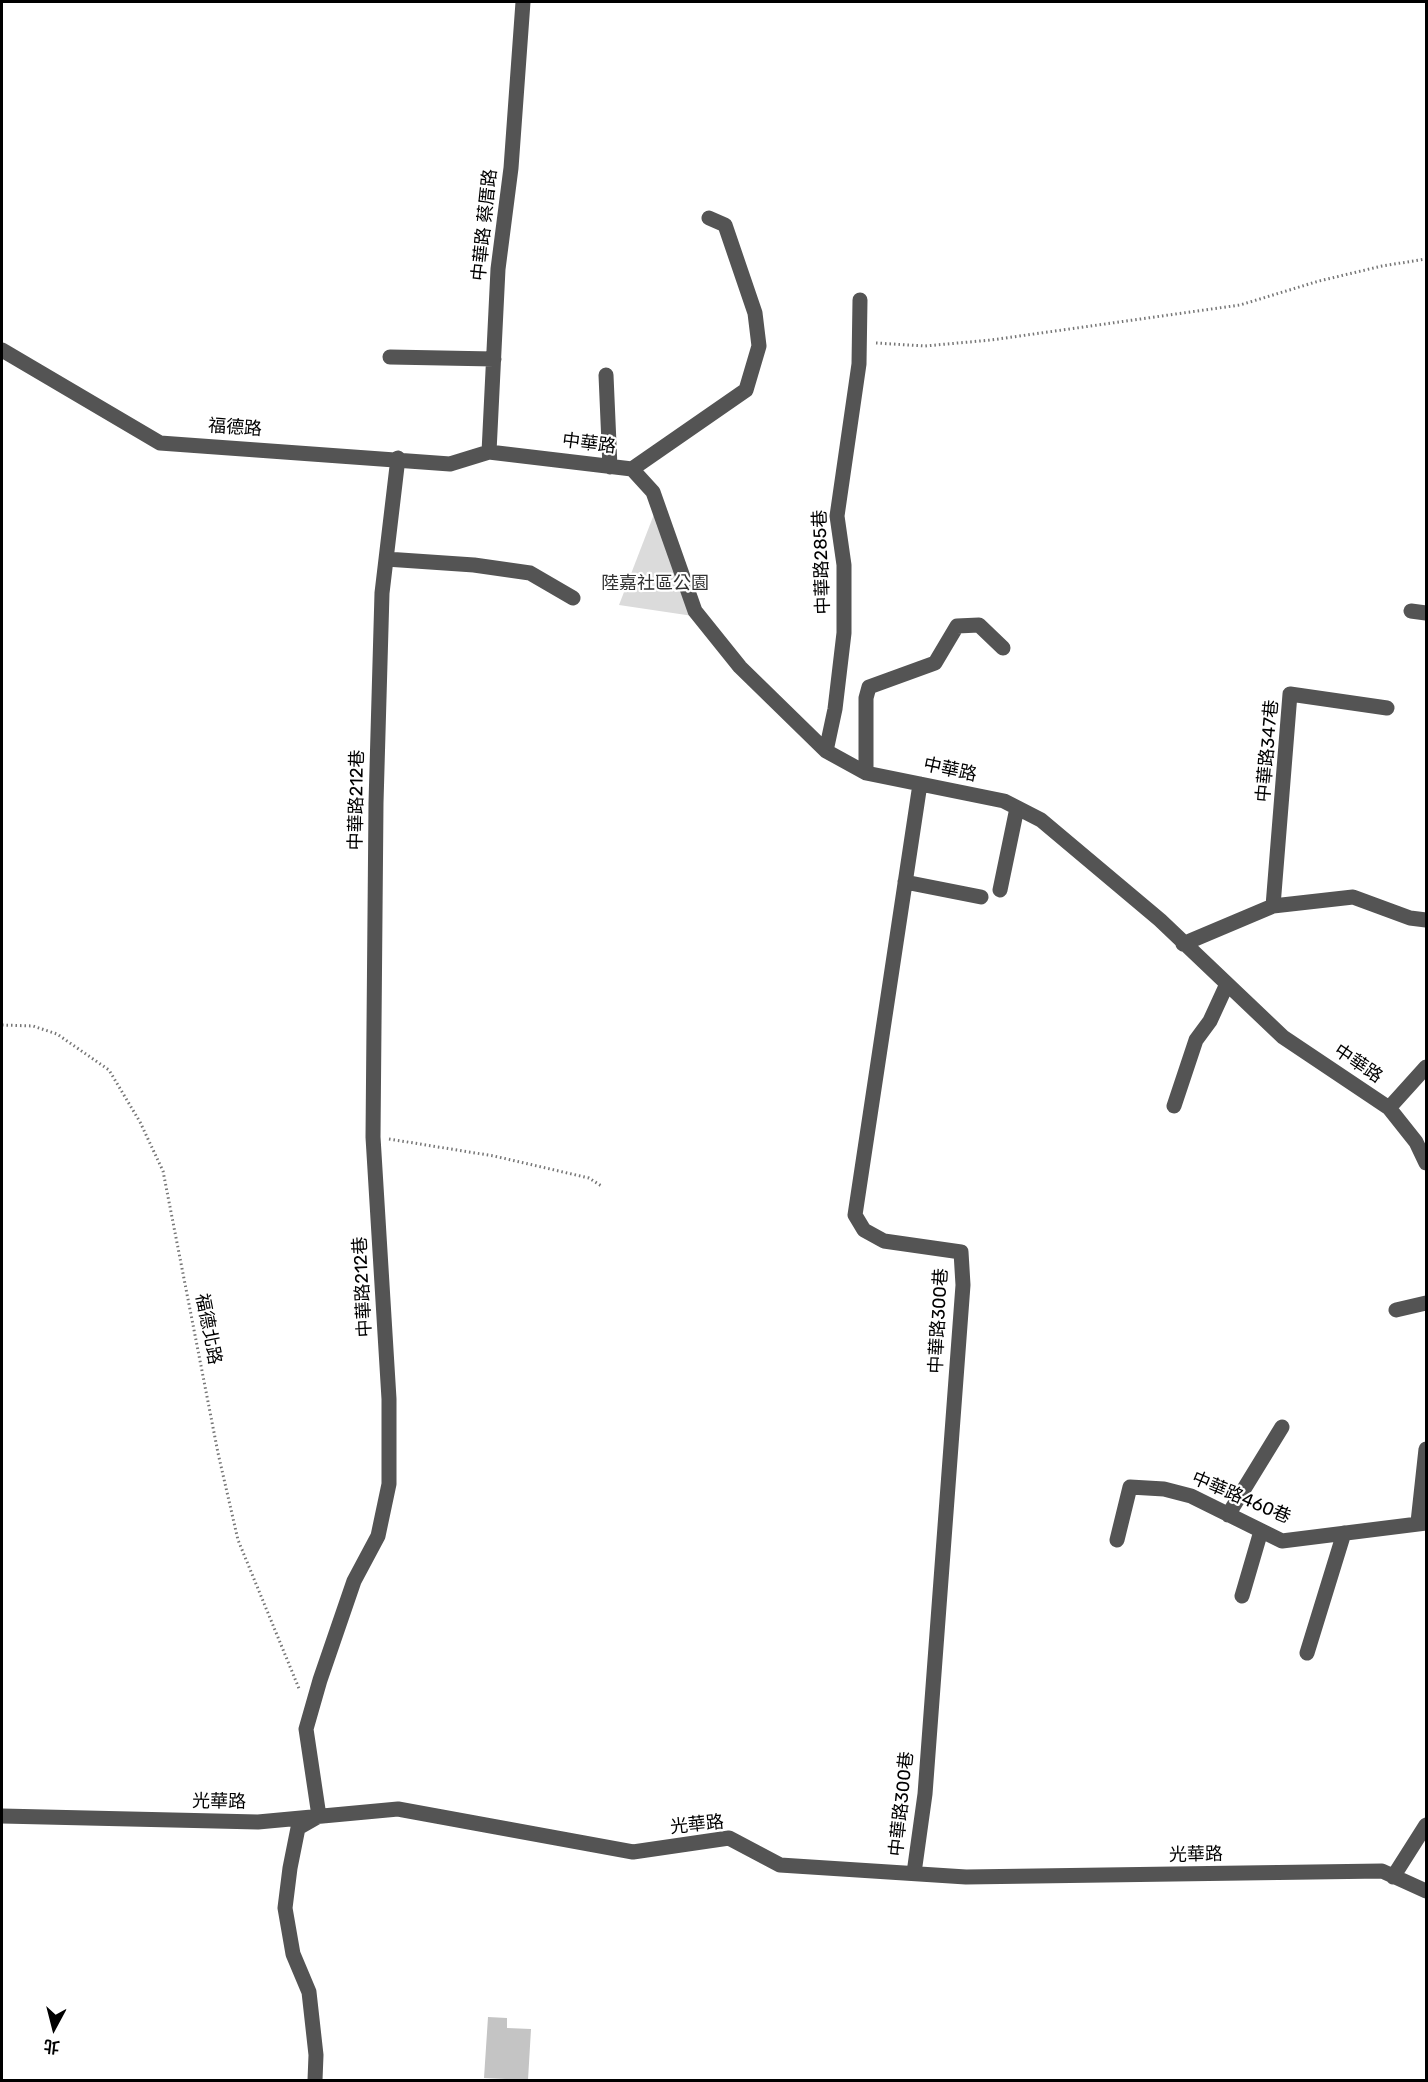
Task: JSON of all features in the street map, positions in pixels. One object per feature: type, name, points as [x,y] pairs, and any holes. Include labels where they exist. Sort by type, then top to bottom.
[{"type":"street","name":"中華路 蔡厝路","points":[[489,452],[498,269],[511,168],[523,2]]},
{"type":"street","points":[[632,469],[746,390],[759,346],[755,313],[725,225],[709,218]]},
{"type":"street","name":"中華路285巷","points":[[826,751],[835,709],[844,633],[844,565],[837,516],[859,364],[860,300]]},
{"type":"street","name":"福德路","points":[[2,350],[160,443],[398,458],[450,464],[489,452]]},
{"type":"street","points":[[390,357],[494,359]]},
{"type":"street","points":[[606,375],[610,467]]},
{"type":"street","name":"中華路","points":[[489,452],[632,469],[653,492],[695,610],[740,667],[826,751],[866,773],[1004,801],[1041,820],[1160,920],[1283,1037],[1389,1108],[1416,1142],[1426,1163]]},
{"type":"street","name":"中華路212巷","points":[[320,1816],[306,1729],[354,1581],[378,1536],[388,1484],[389,1399],[373,1137],[376,803],[382,593],[398,458]]},
{"type":"street","points":[[386,559],[474,565],[530,573],[573,598]]},
{"type":"street","points":[[1410,611],[1426,612]]},
{"type":"street","points":[[866,773],[866,698],[869,687],[935,663],[957,626],[979,625],[1003,648]]},
{"type":"street","name":"中華路347巷","points":[[1273,906],[1290,694],[1387,708]]},
{"type":"street","name":"中華路300巷","points":[[914,1873],[925,1794],[963,1285],[961,1251],[885,1241],[864,1230],[855,1215],[920,784]]},
{"type":"street","points":[[1000,890],[1017,808]]},
{"type":"street","points":[[905,882],[981,897]]},
{"type":"street","points":[[1183,944],[1273,906],[1353,897],[1410,918],[1426,920]]},
{"type":"street","points":[[1174,1106],[1196,1040],[1210,1021],[1227,984]]},
{"type":"street","points":[[1389,1108],[1426,1067]]},
{"type":"street","points":[[1396,1310],[1426,1302]]},
{"type":"street","points":[[1228,1515],[1282,1427]]},
{"type":"street","points":[[1422,1523],[1426,1449]]},
{"type":"street","name":"中華路460巷","points":[[1118,1540],[1130,1487],[1164,1489],[1191,1497],[1282,1541],[1422,1523]]},
{"type":"street","points":[[1242,1596],[1261,1531]]},
{"type":"street","points":[[1307,1653],[1344,1533]]},
{"type":"street","name":"光華路","points":[[2,1816],[258,1822],[398,1809],[633,1852],[729,1838],[780,1864],[966,1877],[1382,1871],[1426,1892]]},
{"type":"street","points":[[315,2080],[316,2055],[309,1992],[292,1954],[285,1908],[298,1828],[320,1816]]},
{"type":"street","points":[[1393,1877],[1426,1825]]},
{"type":"path","points":[[859,343],[925,346],[991,340],[1240,305],[1319,281],[1382,266],[1426,260]]},
{"type":"path","name":"福德北路","points":[[2,1025],[33,1026],[57,1035],[109,1070],[140,1122],[163,1171],[218,1453],[238,1540],[289,1670],[311,1712]]},
{"type":"path","points":[[373,1137],[485,1154],[589,1178],[603,1186]]},
{"type":"green space","name":"陸嘉社區公園","points":[[656,509],[693,616],[619,605]]},
{"type":"building","points":[[488,2017],[507,2018],[507,2028],[531,2029],[528,2080],[484,2078]]}]
